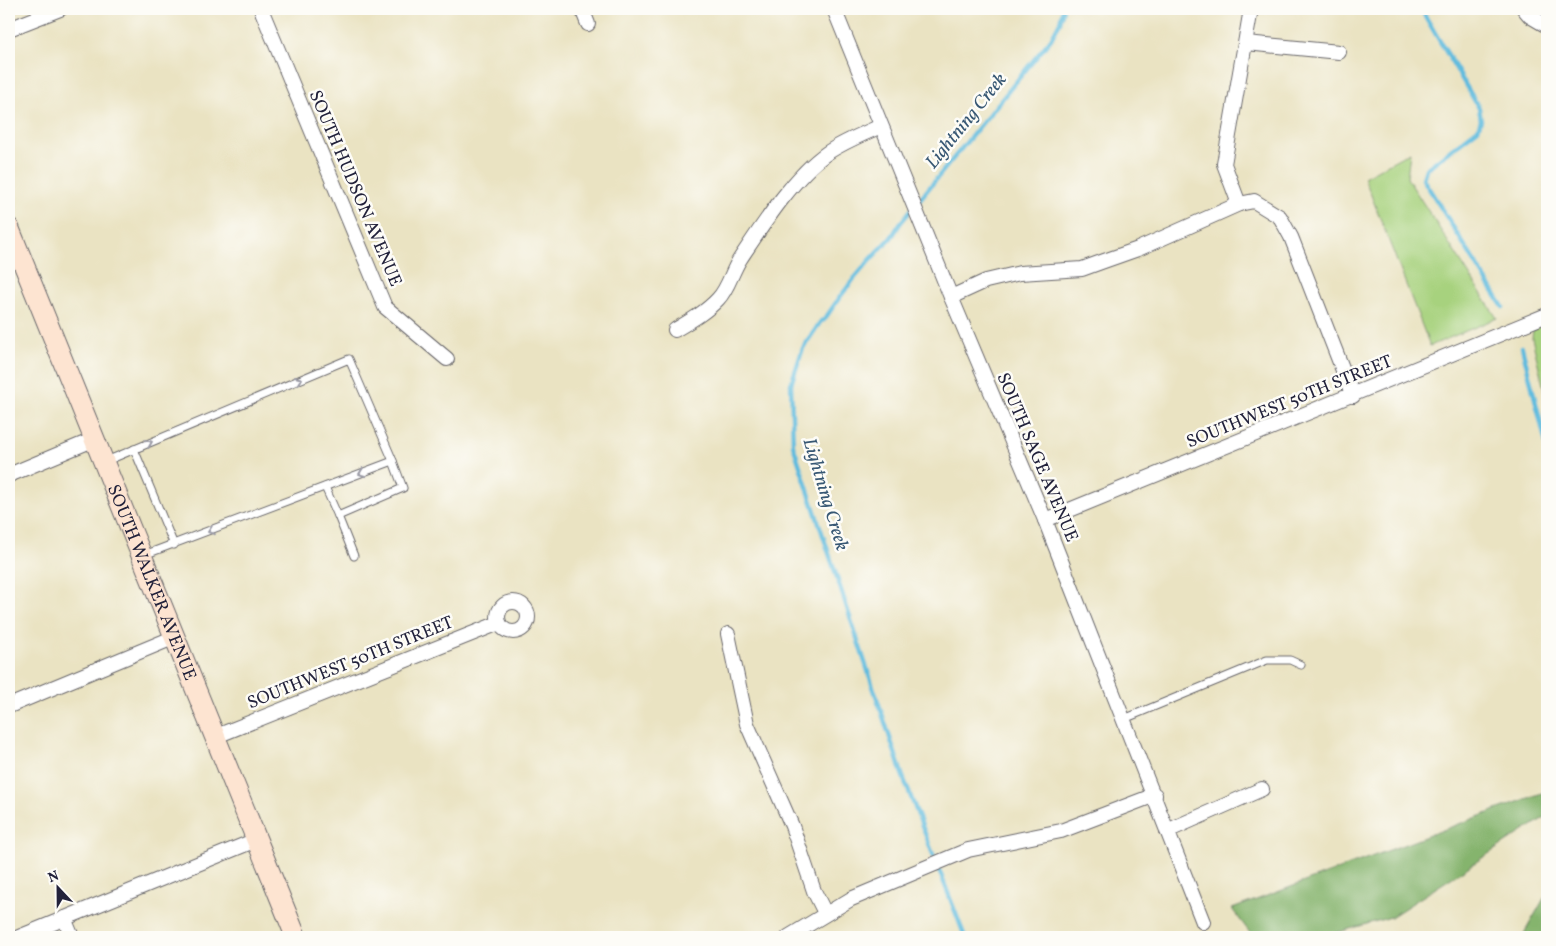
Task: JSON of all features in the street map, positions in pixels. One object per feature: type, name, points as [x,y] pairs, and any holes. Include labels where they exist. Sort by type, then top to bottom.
[{"type":"main road","name":"SOUTH WALKER AVENUE","points":[[11,239],[104,462],[296,937]]},
{"type":"street","points":[[9,29],[60,9]]},
{"type":"street","name":"SOUTH HUDSON AVENUE","points":[[261,9],[385,307],[447,359]]},
{"type":"street","points":[[582,9],[588,24]]},
{"type":"street","name":"SOUTH SAGE AVENUE","points":[[834,9],[951,297],[1045,520],[1155,795],[1167,831],[1203,922]]},
{"type":"street","points":[[1239,204],[1224,164],[1251,9]]},
{"type":"street","points":[[1524,9],[1530,16],[1547,26]]},
{"type":"street","points":[[1246,43],[1339,52]]},
{"type":"street","points":[[675,330],[706,310],[720,298],[735,266],[762,227],[803,176],[818,161],[857,136],[881,126]]},
{"type":"street","points":[[951,297],[986,281],[1020,272],[1090,266],[1138,250],[1239,204],[1254,201],[1280,217],[1291,237],[1354,396]]},
{"type":"street","name":"SOUTHWEST 50TH STREET","points":[[1045,520],[1354,396],[1547,315]]},
{"type":"street","points":[[9,475],[95,440]]},
{"type":"street","name":"SOUTHWEST 50TH STREET","points":[[214,737],[499,623]]},
{"type":"street","points":[[728,634],[747,724],[792,826],[814,891],[825,913]]},
{"type":"street","points":[[9,706],[174,637]]},
{"type":"street","points":[[1167,831],[1262,789]]},
{"type":"street","points":[[788,937],[851,898],[968,850],[1061,831],[1155,795]]},
{"type":"street","points":[[19,937],[256,840]]},
{"type":"street","points":[[64,918],[72,937]]},
{"type":"lane","points":[[104,462],[349,359],[403,488],[338,516]]},
{"type":"lane","points":[[134,449],[174,545]]},
{"type":"lane","points":[[142,556],[393,461]]},
{"type":"lane","points":[[325,487],[354,556]]},
{"type":"lane","points":[[1124,719],[1268,660],[1290,660],[1302,665]]},
{"type":"green space","points":[[1410,152],[1407,178],[1497,318],[1430,346],[1364,177]]},
{"type":"green space","points":[[1547,323],[1547,402],[1532,338],[1533,330]]},
{"type":"green space","points":[[1547,791],[1547,816],[1391,917],[1322,937],[1253,937],[1232,909]]},
{"type":"green space","points":[[1547,893],[1547,926],[1541,937],[1522,937]]},
{"type":"waterway","name":"Lightning Creek","points":[[965,937],[902,774],[793,445],[791,384],[803,348],[821,321],[824,320],[871,259],[891,238],[902,221],[1051,39],[1060,22],[1063,9]]},
{"type":"waterway","points":[[1421,9],[1479,108],[1481,120],[1478,129],[1426,169],[1423,179],[1503,307]]},
{"type":"waterway","points":[[1522,347],[1547,447]]}]
